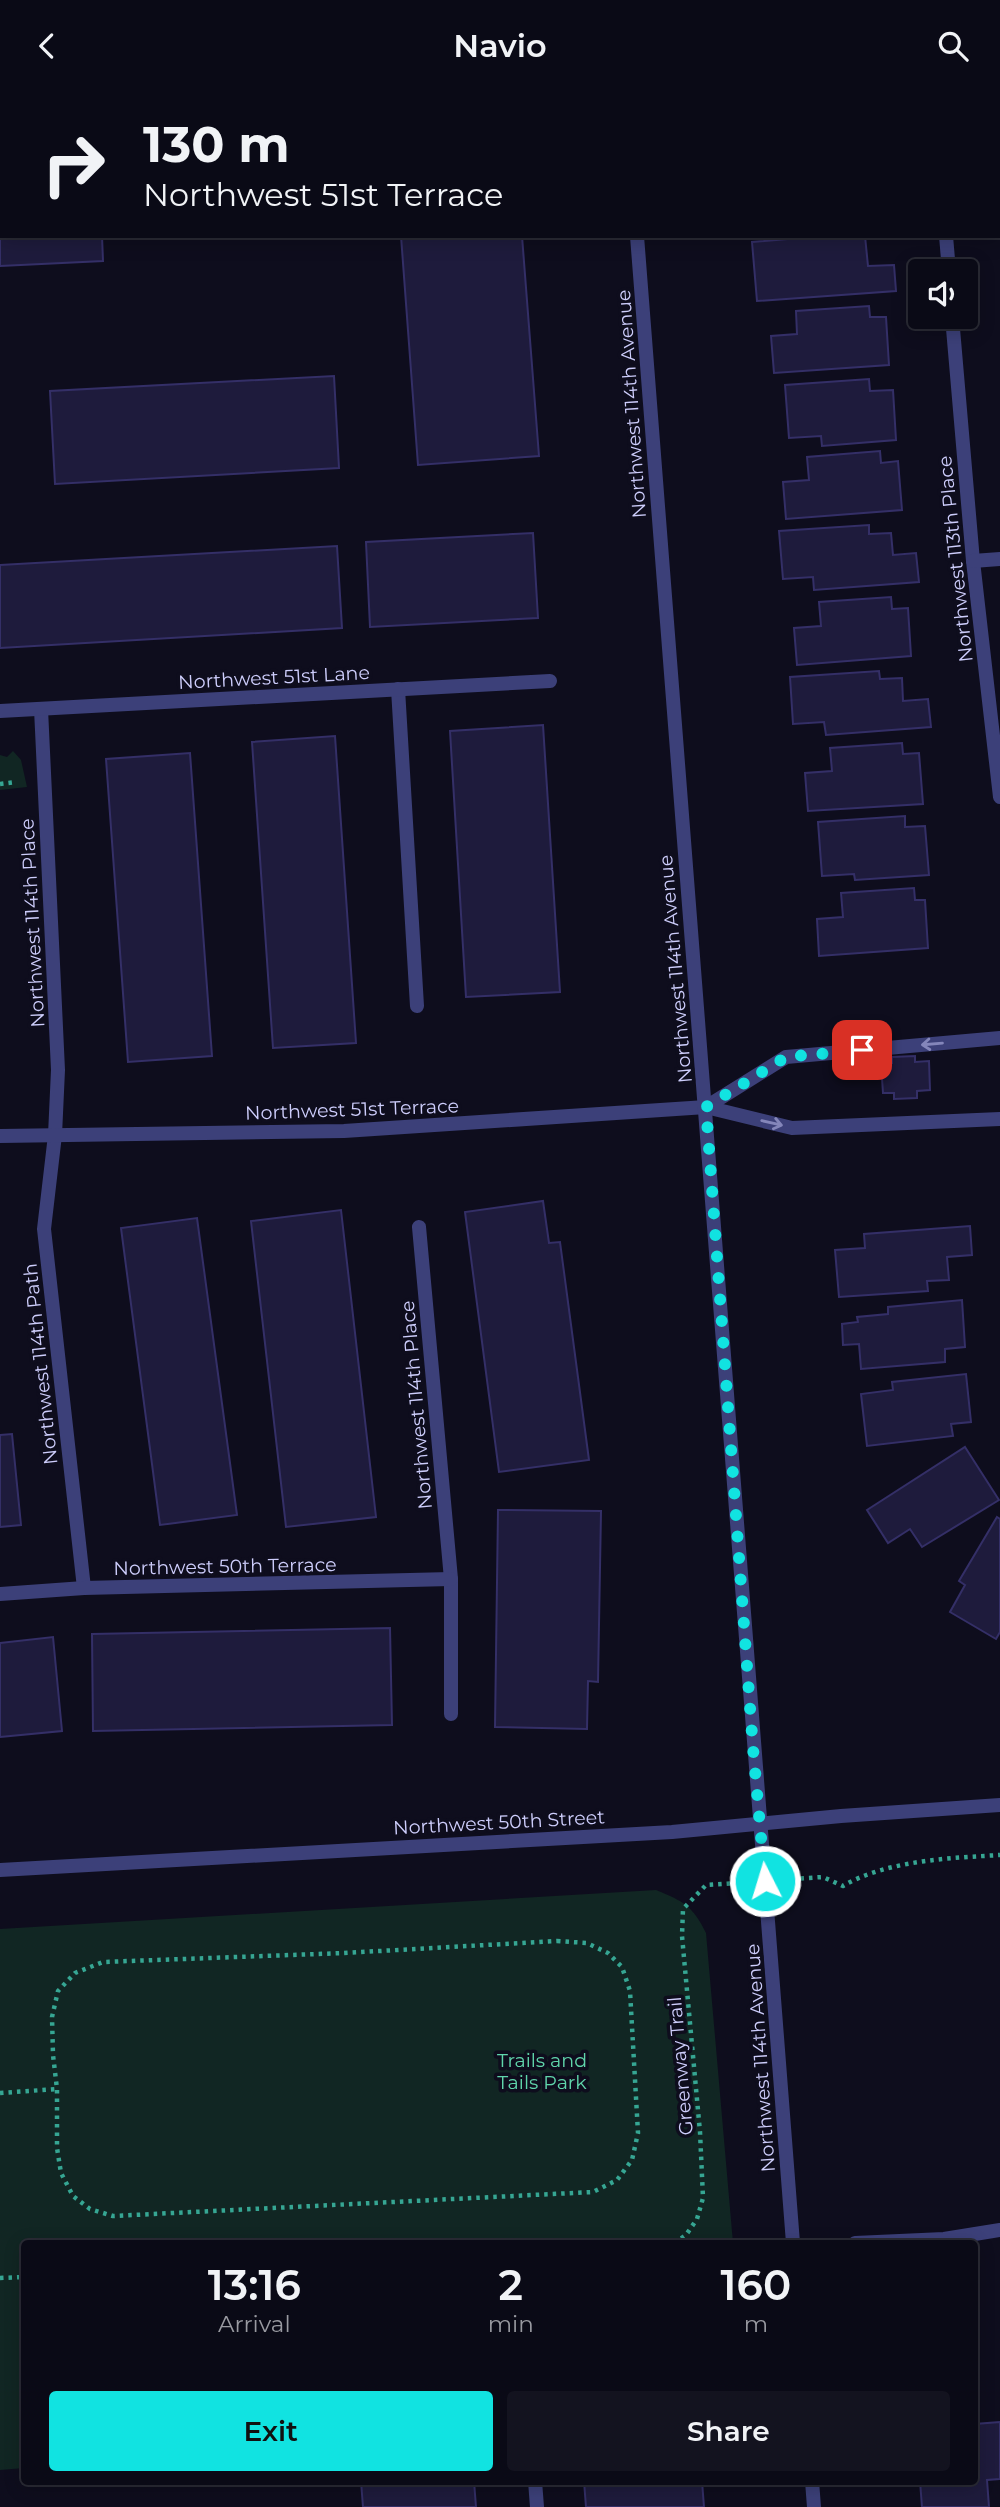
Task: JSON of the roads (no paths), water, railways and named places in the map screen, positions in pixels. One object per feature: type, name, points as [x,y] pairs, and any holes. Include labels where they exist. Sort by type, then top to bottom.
[{"type":"street","name":"Northwest 114th Avenue","points":[[637,238],[793,2240]]},
{"type":"street","points":[[946,238],[948,259]]},
{"type":"street","name":"Northwest 113th Place","points":[[954,329],[973,561],[1000,797]]},
{"type":"street","points":[[973,561],[1000,559]]},
{"type":"street","name":"Northwest 51st Lane","points":[[0,711],[550,681]]},
{"type":"street","points":[[398,689],[417,1006]]},
{"type":"street","name":"Northwest 114th Place","points":[[41,709],[58,1070],[55,1135]]},
{"type":"street","name":"Northwest 51st Terrace","points":[[706,1107],[786,1057],[1000,1038]]},
{"type":"street","name":"Northwest 51st Terrace","points":[[0,1136],[344,1131],[706,1107],[792,1128],[1000,1119]]},
{"type":"street","name":"Northwest 114th Path","points":[[55,1135],[44,1229],[84,1588]]},
{"type":"street","name":"Northwest 114th Place","points":[[419,1227],[452,1579],[451,1714]]},
{"type":"street","name":"Northwest 50th Terrace","points":[[0,1594],[84,1588],[452,1579]]},
{"type":"street","name":"Northwest 50th Street","points":[[0,1870],[659,1833],[1000,1805]]},
{"type":"street","points":[[922,2240],[1000,2230]]},
{"type":"street","points":[[535,2485],[537,2507]]},
{"type":"street","points":[[812,2485],[814,2507]]},
{"type":"park label","name":"Trails and Tails Park","points":[[542,2071]]}]
